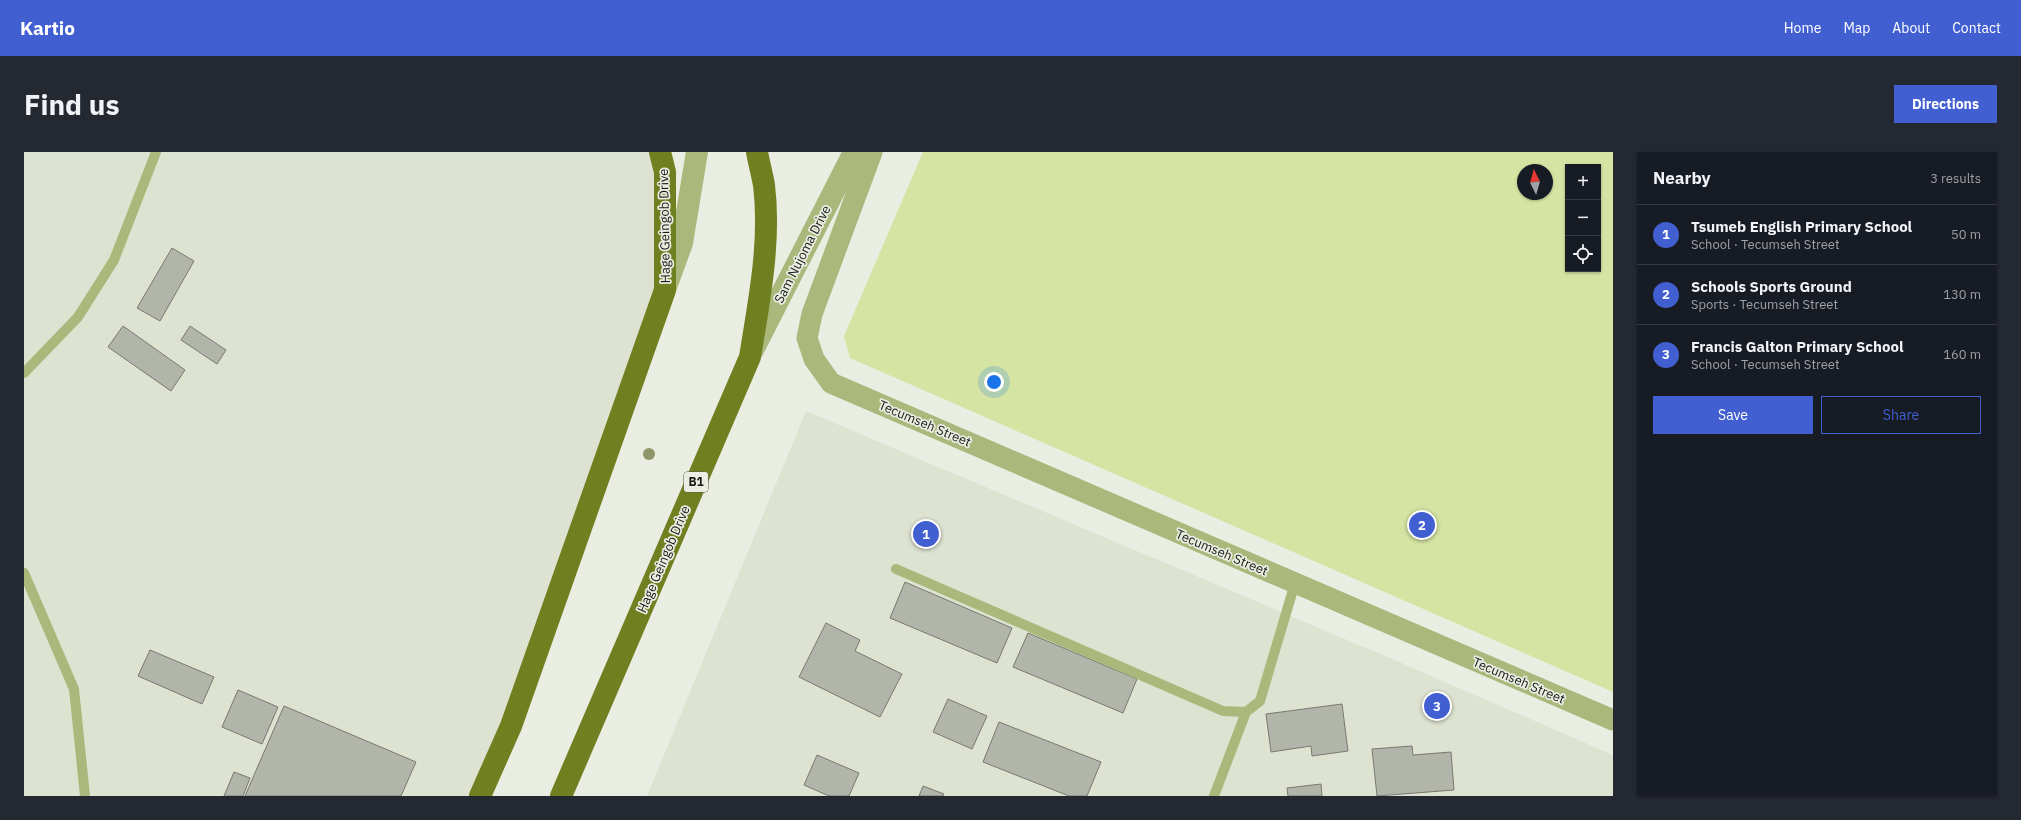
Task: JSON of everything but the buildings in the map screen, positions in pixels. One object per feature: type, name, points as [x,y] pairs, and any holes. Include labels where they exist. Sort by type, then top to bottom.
[{"type":"highway","name":"Hage Geingob Drive","points":[[480,796],[511,726],[665,290],[665,172],[660,152]]},
{"type":"highway","name":"Hage Geingob Drive","points":[[561,796],[750,357],[760,297],[765,234],[764,186],[757,152]]},
{"type":"street","points":[[665,290],[682,243],[697,152]]},
{"type":"street","name":"Sam Nujoma Drive","points":[[750,357],[854,152]]},
{"type":"street","name":"Tecumseh Street","points":[[872,152],[812,314],[807,338],[814,359],[831,382],[1613,720]]},
{"type":"lane","points":[[24,373],[78,317],[114,260],[156,152]]},
{"type":"lane","points":[[896,569],[1223,711],[1246,712]]},
{"type":"lane","points":[[24,573],[74,689],[85,796]]},
{"type":"lane","points":[[1214,796],[1246,712],[1260,701],[1295,583]]},
{"type":"shaded area","points":[[24,152],[660,152],[665,290],[480,796],[24,796]]},
{"type":"shaded area","points":[[806,411],[1390,658],[1613,755],[1613,796],[647,796]]},
{"type":"green space","points":[[923,152],[1613,152],[1613,692],[850,358],[844,336]]},
{"type":"place","name":"Schools Sports Ground","points":[[1422,525]]},
{"type":"place","name":"Tsumeb English Primary School","points":[[926,534]]},
{"type":"place","name":"Francis Galton Primary School","points":[[1437,706]]}]
